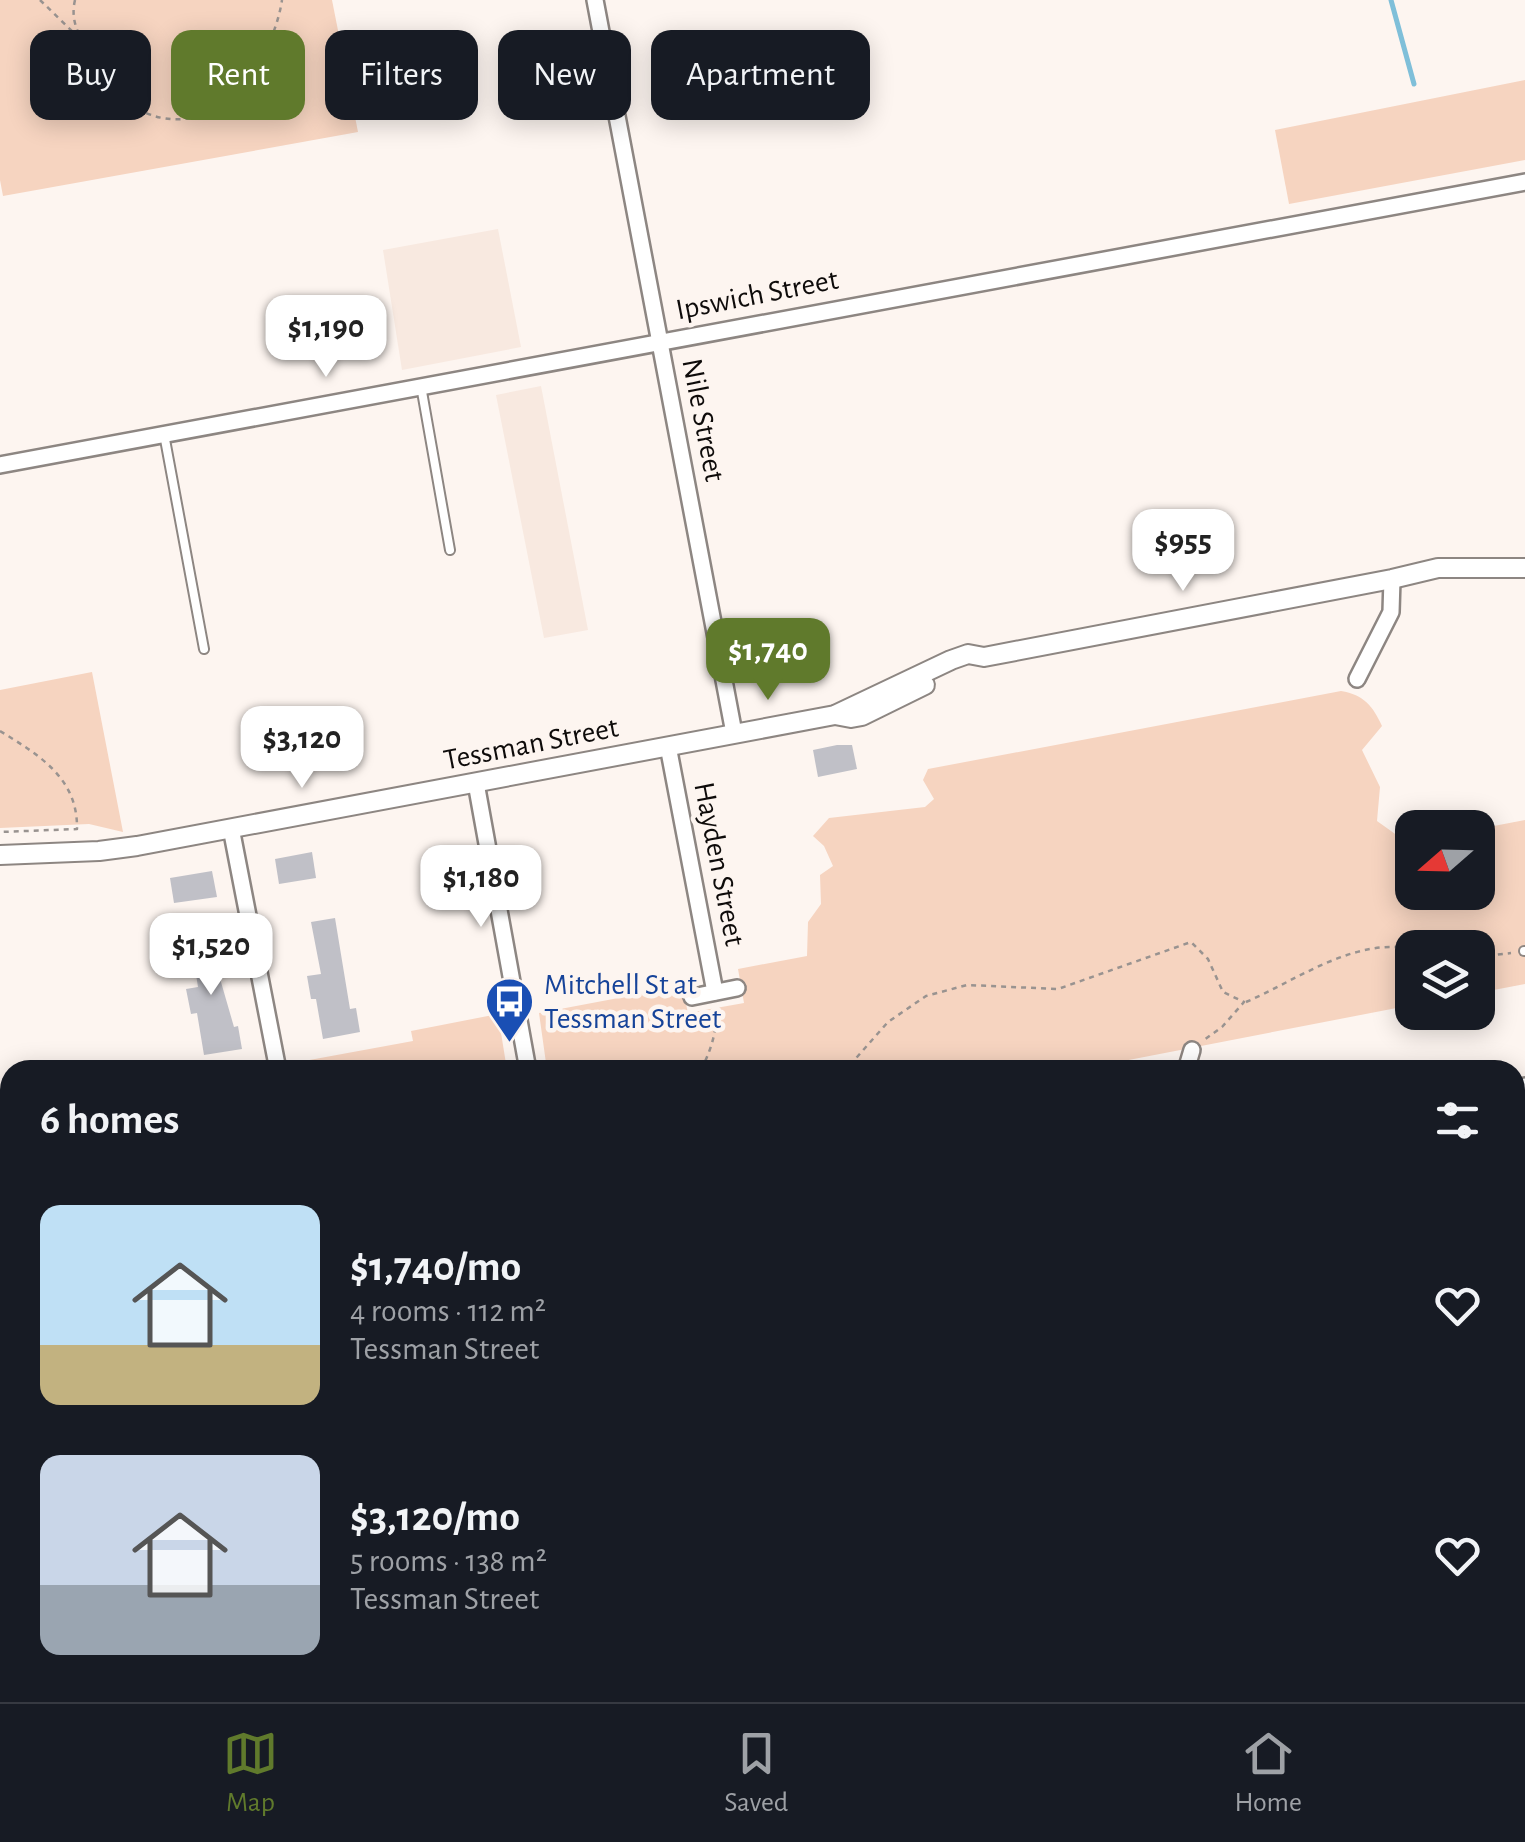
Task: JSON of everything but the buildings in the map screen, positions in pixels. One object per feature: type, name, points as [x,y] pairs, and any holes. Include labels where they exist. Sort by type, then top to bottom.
[{"type":"street","name":"Nile Street","points":[[595,0],[734,733]]},
{"type":"street","name":"Ipswich Street","points":[[0,464],[1525,182]]},
{"type":"street","name":"Tessman Street","points":[[0,855],[99,851],[835,715],[968,654],[984,656],[1438,568],[1525,568]]},
{"type":"street","name":"Tessman Street","points":[[1392,579],[1525,578]]},
{"type":"street","points":[[1357,679],[1391,612],[1392,579]]},
{"type":"street","name":"Hayden Street","points":[[668,746],[716,992]]},
{"type":"street","points":[[476,783],[526,1060]]},
{"type":"street","points":[[231,828],[276,1060]]},
{"type":"street","name":"Hayden Street","points":[[692,997],[736,988]]},
{"type":"street","points":[[1189,1060],[1192,1050]]},
{"type":"lane","points":[[421,386],[450,550]]},
{"type":"lane","points":[[164,434],[204,649]]},
{"type":"path","points":[[40,0],[68,30]]},
{"type":"path","points":[[75,0],[73,18],[77,30]]},
{"type":"path","points":[[151,113],[181,118],[211,109],[243,86],[266,52],[282,0]]},
{"type":"path","points":[[0,731],[58,772],[72,793],[77,820],[77,829],[0,832]]},
{"type":"path","points":[[854,1060],[888,1022],[926,996],[966,985],[1058,989],[1192,942],[1208,960],[1223,992],[1244,1002]]},
{"type":"path","points":[[1192,1050],[1222,1027],[1244,1002],[1354,950],[1395,946]]},
{"type":"path","points":[[1495,955],[1524,951]]},
{"type":"path","points":[[706,1060],[717,1026],[716,992]]},
{"type":"shaded area","points":[[0,0],[332,0],[338,30],[325,30],[325,120],[356,120],[358,132],[3,196]]},
{"type":"shaded area","points":[[1525,80],[1525,160],[1289,204],[1275,130]]},
{"type":"shaded area","points":[[498,229],[521,347],[402,370],[383,250]]},
{"type":"shaded area","points":[[541,386],[588,630],[544,638],[496,395]]},
{"type":"shaded area","points":[[92,672],[123,832],[89,824],[0,828],[0,690]]},
{"type":"shaded area","points":[[1341,691],[1356,695],[1367,702],[1382,726],[1362,750],[1380,787],[1377,821],[1395,834],[1395,910],[1495,910],[1495,826],[1525,820],[1525,984],[1495,990],[1495,930],[1395,930],[1395,1008],[1129,1060],[546,1060],[539,1013],[682,986],[688,1013],[744,1003],[738,969],[807,956],[808,922],[821,904],[820,875],[833,866],[824,846],[813,836],[829,818],[925,807],[934,799],[923,780],[928,769]]},
{"type":"shaded area","points":[[498,1014],[505,1060],[309,1060],[413,1041],[411,1031]]},
{"type":"waterway","points":[[1391,0],[1414,84]]},
{"type":"place","name":"Mitchell St at Tessman Street","points":[[509,1044]]}]
